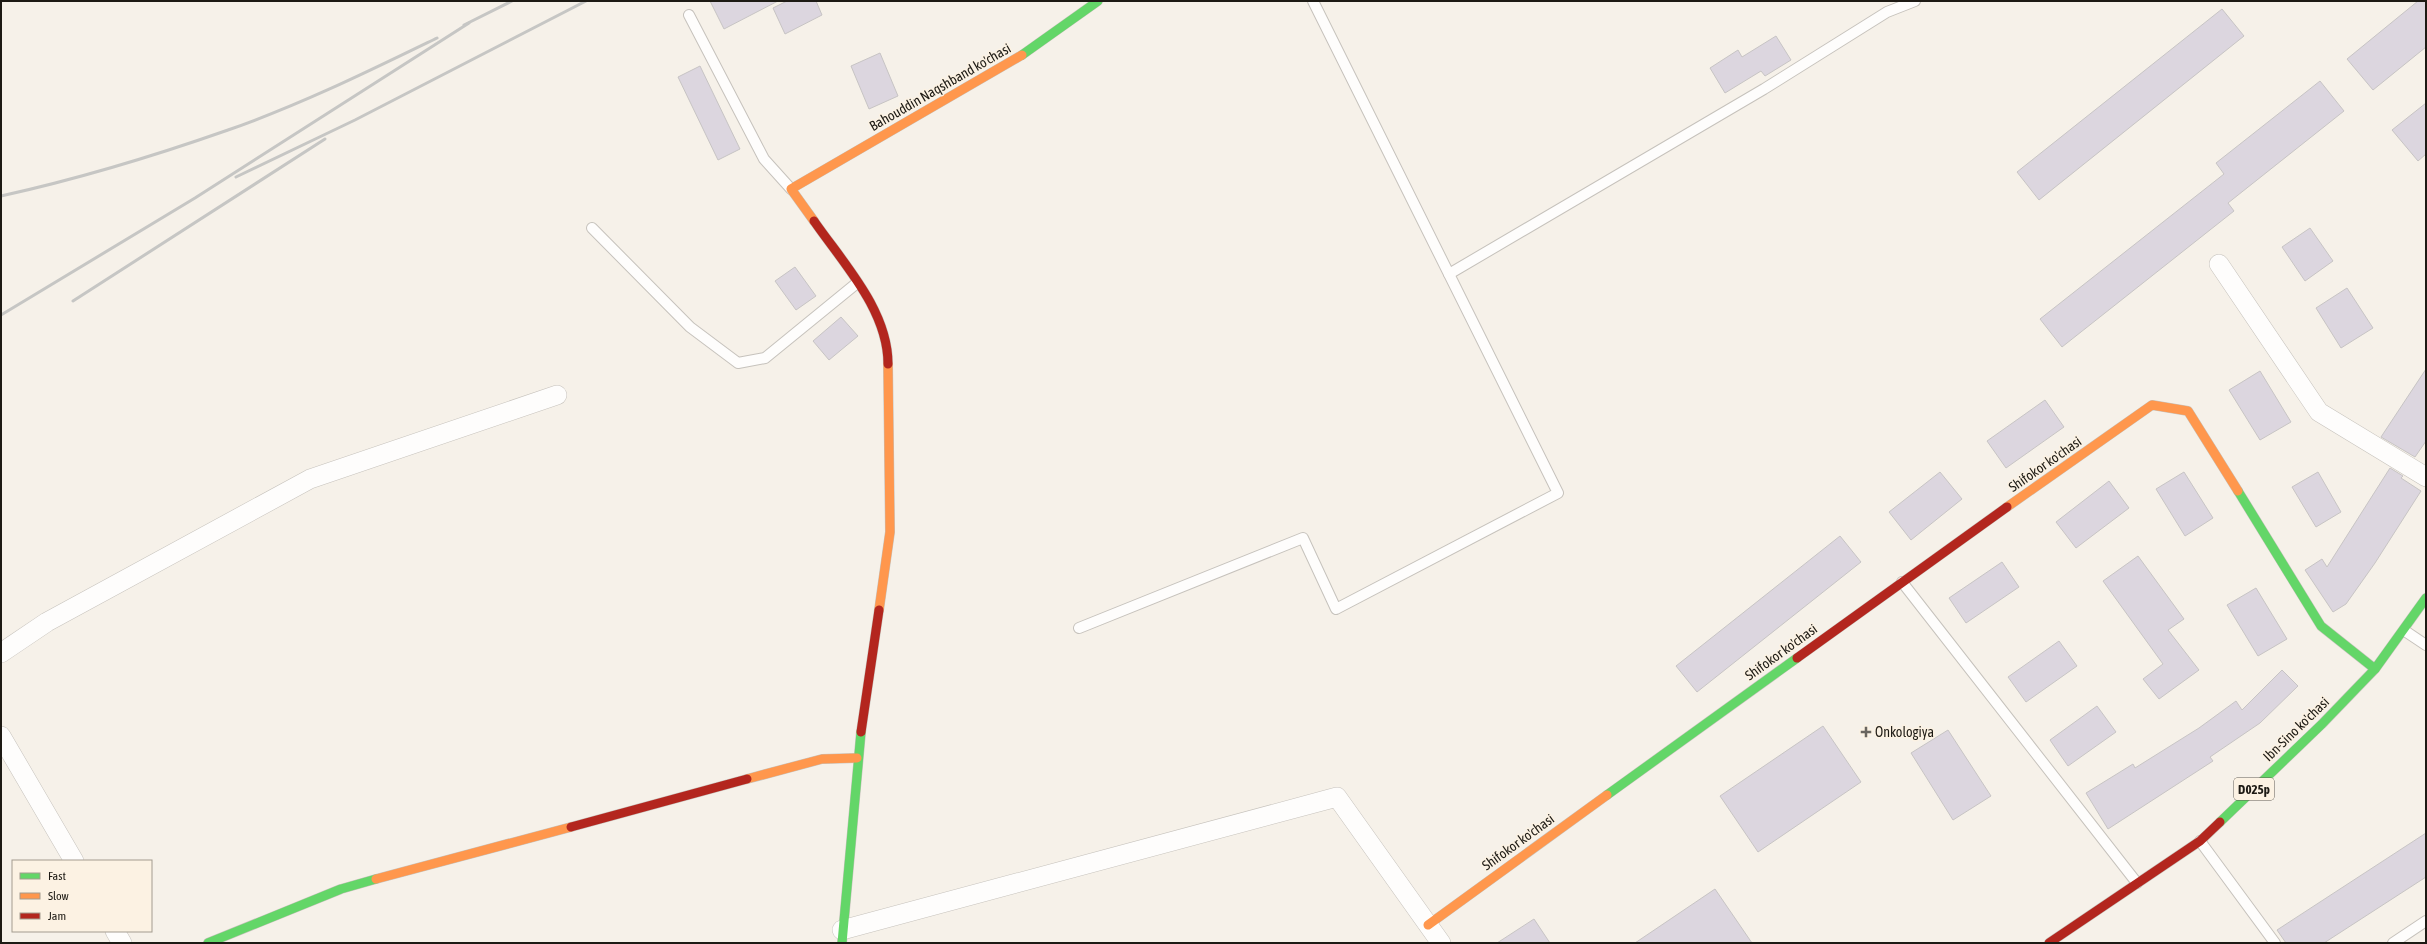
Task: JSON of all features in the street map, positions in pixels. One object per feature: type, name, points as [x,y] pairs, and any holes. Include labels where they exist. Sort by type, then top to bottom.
[{"type":"street","name":"Bahouddin Naqshband ko'chasi","points":[[791,189],[1015,60],[1098,1]]},
{"type":"street","points":[[791,189],[869,300],[888,347],[890,532],[857,758],[842,936],[1337,797],[1441,943]]},
{"type":"street","points":[[2219,264],[2319,412],[2426,477]]},
{"type":"street","points":[[1,653],[47,622],[310,479],[557,396]]},
{"type":"street","name":"Shifokor ko'chasi","points":[[1428,925],[1902,582],[2152,405],[2188,411],[2321,626],[2375,669]]},
{"type":"street","name":"Ibn-Sino ko'chasi","points":[[2049,943],[2200,841],[2322,724],[2375,669],[2405,630],[2426,598]]},
{"type":"street","points":[[1,736],[73,860]]},
{"type":"street","points":[[208,943],[341,889],[822,759],[857,758]]},
{"type":"street","points":[[116,932],[122,943]]},
{"type":"lane","points":[[1079,628],[1303,538],[1336,609],[1558,493],[1313,1]]},
{"type":"lane","points":[[1449,274],[1764,89],[1887,12],[1915,1]]},
{"type":"lane","points":[[689,15],[764,159],[791,189]]},
{"type":"lane","points":[[592,228],[690,327],[738,363],[765,358],[857,283]]},
{"type":"lane","points":[[1902,582],[2137,883]]},
{"type":"lane","points":[[2405,630],[2426,645]]},
{"type":"lane","points":[[2200,841],[2275,943]]},
{"type":"lane","points":[[2393,943],[2426,921]]},
{"type":"building","points":[[710,1],[778,1],[724,29]]},
{"type":"building","points":[[787,1],[816,1],[822,15],[785,34],[773,8]]},
{"type":"building","points":[[2418,1],[2426,1],[2426,47],[2373,90],[2347,59]]},
{"type":"building","points":[[2222,9],[2244,36],[2039,200],[2017,172]]},
{"type":"building","points":[[1776,36],[1791,60],[1765,76],[1761,71],[1725,93],[1710,68],[1738,50],[1742,57]]},
{"type":"building","points":[[880,53],[898,96],[869,109],[851,66]]},
{"type":"building","points":[[700,66],[740,149],[718,160],[678,77]]},
{"type":"building","points":[[2320,81],[2344,111],[2228,203],[2234,211],[2062,347],[2040,319],[2224,174],[2216,163]]},
{"type":"building","points":[[2426,103],[2426,154],[2418,161],[2392,130]]},
{"type":"building","points":[[2310,228],[2333,261],[2305,281],[2282,247]]},
{"type":"building","points":[[795,267],[816,296],[796,310],[775,281]]},
{"type":"building","points":[[2347,288],[2373,328],[2341,348],[2316,308]]},
{"type":"building","points":[[841,317],[858,336],[829,360],[813,341]]},
{"type":"building","points":[[2426,369],[2426,441],[2415,457],[2381,437]]},
{"type":"building","points":[[2260,371],[2291,422],[2260,440],[2229,390]]},
{"type":"building","points":[[2045,400],[2064,427],[2006,468],[1987,441]]},
{"type":"building","points":[[2390,468],[2403,476],[2401,478],[2421,491],[2375,563],[2346,604],[2333,612],[2305,570],[2322,559],[2327,567]]},
{"type":"building","points":[[1940,472],[1962,499],[1911,540],[1889,512]]},
{"type":"building","points":[[2184,472],[2213,518],[2185,536],[2156,489]]},
{"type":"building","points":[[2318,472],[2341,512],[2316,527],[2292,487]]},
{"type":"building","points":[[2109,481],[2129,508],[2076,548],[2056,522]]},
{"type":"building","points":[[1840,536],[1861,562],[1697,692],[1676,666]]},
{"type":"building","points":[[2138,556],[2184,619],[2168,630],[2199,670],[2159,699],[2143,679],[2163,664],[2103,581]]},
{"type":"building","points":[[2002,562],[2019,587],[1966,623],[1949,598]]},
{"type":"building","points":[[2256,588],[2287,639],[2258,656],[2227,605]]},
{"type":"building","points":[[2059,641],[2077,666],[2026,702],[2008,677]]},
{"type":"building","points":[[2282,670],[2298,686],[2260,723],[2210,757],[2213,761],[2108,829],[2086,793],[2133,764],[2135,768],[2199,728],[2236,701],[2242,710]]},
{"type":"building","points":[[2097,706],[2116,732],[2068,766],[2050,740]]},
{"type":"building","points":[[1823,726],[1861,782],[1758,852],[1720,796]]},
{"type":"building","points":[[1948,730],[1991,796],[1953,820],[1911,753]]},
{"type":"building","points":[[2426,833],[2426,877],[2324,943],[2286,943],[2277,930]]},
{"type":"building","points":[[1715,889],[1752,943],[1635,943]]},
{"type":"building","points":[[1534,919],[1550,943],[1497,943]]},
{"type":"railway","points":[[464,25],[512,1]]},
{"type":"railway","points":[[236,177],[355,120],[586,1]]},
{"type":"railway","points":[[1,315],[195,198],[469,23]]},
{"type":"railway","points":[[1,196],[116,166],[228,130],[308,99],[437,38]]},
{"type":"railway","points":[[73,301],[325,139]]},
{"type":"traffic: fast","points":[[1022,55],[1098,1]]},
{"type":"traffic: fast","points":[[2238,491],[2321,626],[2375,669]]},
{"type":"traffic: fast","points":[[2220,822],[2322,724],[2375,669],[2426,598]]},
{"type":"traffic: fast","points":[[1607,795],[1797,658]]},
{"type":"traffic: fast","points":[[842,943],[861,732]]},
{"type":"traffic: fast","points":[[208,943],[341,889],[376,879]]},
{"type":"traffic: slow","points":[[814,221],[791,189],[1022,55]]},
{"type":"traffic: slow","points":[[879,610],[890,532],[888,364]]},
{"type":"traffic: slow","points":[[2007,507],[2152,405],[2188,411],[2238,491]]},
{"type":"traffic: slow","points":[[747,779],[822,759],[857,758]]},
{"type":"traffic: slow","points":[[1428,925],[1607,795]]},
{"type":"traffic: slow","points":[[376,879],[571,827]]},
{"type":"traffic: jam","points":[[814,221],[850,270],[872,306],[881,325],[886,344],[888,364]]},
{"type":"traffic: jam","points":[[1797,658],[2007,507]]},
{"type":"traffic: jam","points":[[861,732],[879,610]]},
{"type":"traffic: jam","points":[[571,827],[747,779]]},
{"type":"traffic: jam","points":[[2049,943],[2200,841],[2220,822]]},
{"type":"place","name":"Onkologiya","points":[[1866,732]]}]
